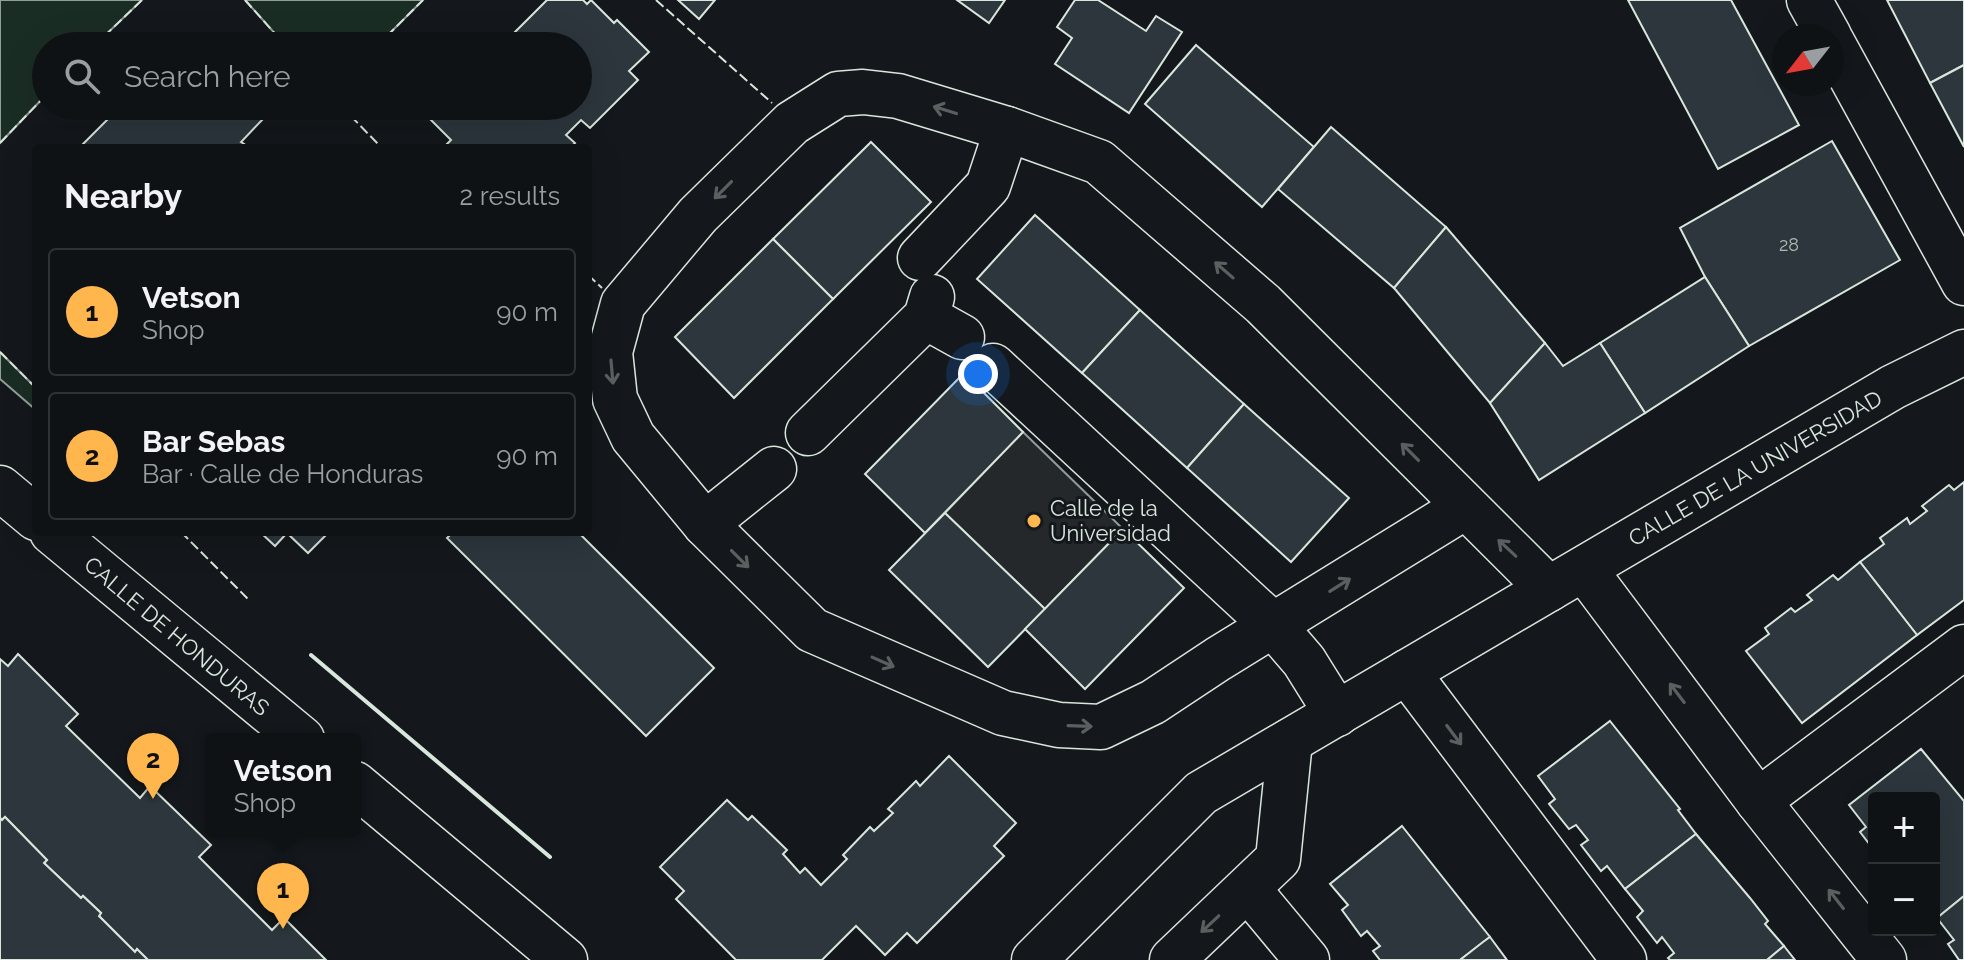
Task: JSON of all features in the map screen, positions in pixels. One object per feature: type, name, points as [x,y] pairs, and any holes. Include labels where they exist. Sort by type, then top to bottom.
[{"type":"street","points":[[1809,0],[1822,24]]},
{"type":"street","points":[[1844,64],[1964,283]]},
{"type":"street","points":[[1465,507],[1153,702],[1101,727],[1059,725],[1003,713],[812,630],[705,524],[633,437],[615,399],[610,352],[623,304],[698,215],[792,123],[838,94],[863,92],[898,96],[1007,129],[1099,162],[1263,304],[1465,507],[1566,579],[1758,801],[1884,960]]},
{"type":"street","points":[[808,433],[947,315],[1007,129]]},
{"type":"street","points":[[947,315],[1274,626],[1304,661],[1337,714]]},
{"type":"street","name":"CALLE DE LA UNIVERSIDAD","points":[[1034,960],[1201,793],[1893,387],[1964,352]]},
{"type":"street","points":[[705,524],[774,469]]},
{"type":"street","points":[[0,488],[32,515]]},
{"type":"street","name":"CALLE DE HONDURAS","points":[[57,536],[295,733]]},
{"type":"street","points":[[1758,801],[1964,647]]},
{"type":"street","points":[[1407,672],[1624,960]]},
{"type":"street","points":[[1172,960],[1278,859],[1290,741]]},
{"type":"street","points":[[361,789],[565,960]]},
{"type":"street","points":[[1248,889],[1307,960]]},
{"type":"green space","points":[[0,0],[142,0],[109,32],[32,32],[32,110],[0,143]]},
{"type":"green space","points":[[245,0],[423,0],[391,32],[274,32]]},
{"type":"green space","points":[[0,352],[32,384],[32,407],[0,379]]},
{"type":"shaded area","name":"Calle de la Universidad","points":[[1023,432],[1123,529],[1045,609],[945,513]]},
{"type":"building","points":[[547,0],[583,0],[587,4],[591,0],[614,23],[617,20],[649,52],[629,71],[638,80],[590,128],[581,120],[592,120],[592,32],[515,32]]},
{"type":"building","points":[[678,0],[715,0],[699,19]]},
{"type":"building","points":[[957,0],[1005,0],[989,23]]},
{"type":"building","points":[[1075,0],[1098,0],[1146,31],[1156,16],[1182,32],[1129,113],[1055,64],[1072,38],[1057,27]]},
{"type":"building","points":[[1628,0],[1731,0],[1772,75],[1772,96],[1783,96],[1799,125],[1718,169]]},
{"type":"building","points":[[1887,0],[1964,0],[1964,65],[1930,83]]},
{"type":"building","points":[[1196,45],[1314,147],[1262,207],[1145,104]]},
{"type":"building","points":[[1964,65],[1964,147],[1930,83]]},
{"type":"building","points":[[107,120],[262,120],[241,142],[244,144],[83,144]]},
{"type":"building","points":[[431,120],[581,120],[566,135],[574,144],[447,144],[451,140]]},
{"type":"building","points":[[1331,127],[1446,227],[1394,288],[1278,189]]},
{"type":"building","points":[[1832,141],[1900,260],[1749,346],[1705,277],[1680,228]]},
{"type":"building","points":[[871,142],[931,202],[833,299],[773,239]]},
{"type":"building","points":[[1035,215],[1140,310],[1082,373],[977,279]]},
{"type":"building","points":[[1446,227],[1545,343],[1490,403],[1394,288]]},
{"type":"building","points":[[773,239],[833,299],[734,398],[675,337]]},
{"type":"building","points":[[1705,277],[1749,346],[1645,413],[1600,343]]},
{"type":"building","points":[[1140,310],[1244,404],[1187,468],[1082,373]]},
{"type":"building","points":[[1545,343],[1563,366],[1600,343],[1645,413],[1539,480],[1490,403]]},
{"type":"building","points":[[964,373],[1023,432],[925,533],[865,474]]},
{"type":"building","points":[[1244,404],[1349,498],[1291,562],[1187,468]]},
{"type":"building","points":[[1964,482],[1964,600],[1917,635],[1860,562],[1884,544],[1880,538],[1907,518],[1910,524],[1927,511],[1922,506],[1949,485],[1954,490]]},
{"type":"building","points":[[945,513],[1045,609],[988,667],[889,570]]},
{"type":"building","points":[[1123,529],[1184,588],[1085,689],[1025,629]]},
{"type":"building","points":[[264,536],[284,536],[275,546]]},
{"type":"building","points":[[290,536],[325,536],[308,553]]},
{"type":"building","points":[[582,536],[714,668],[646,736],[447,538]]},
{"type":"building","points":[[1860,562],[1917,635],[1802,723],[1746,651],[1769,634],[1765,628],[1791,608],[1795,612],[1812,600],[1807,595],[1833,575],[1838,580]]},
{"type":"building","points":[[18,654],[78,714],[66,726],[140,798],[150,786],[211,845],[199,857],[272,930],[284,918],[326,960],[148,960],[137,949],[135,952],[99,916],[101,913],[44,863],[47,860],[5,817],[0,818],[0,659],[8,666]]},
{"type":"building","points":[[1610,721],[1680,809],[1696,834],[1625,889],[1607,866],[1601,871],[1581,845],[1588,840],[1576,825],[1569,829],[1549,804],[1555,799],[1538,776]]},
{"type":"building","points":[[1921,749],[1964,801],[1964,896],[1940,916],[1940,792],[1868,792],[1868,842],[1860,832],[1866,827],[1849,805]]},
{"type":"building","points":[[949,756],[1016,823],[994,846],[1004,856],[917,943],[907,933],[885,955],[856,926],[822,960],[736,960],[676,899],[684,891],[660,867],[727,800],[748,820],[752,816],[787,850],[783,854],[800,873],[805,868],[821,885],[847,859],[843,855],[870,827],[874,831],[893,813],[888,809],[916,781],[920,786]]},
{"type":"building","points":[[5,817],[47,860],[44,863],[101,913],[99,916],[135,952],[137,949],[148,960],[0,960],[0,818]]},
{"type":"building","points":[[1402,826],[1490,937],[1460,960],[1380,960],[1373,951],[1380,946],[1367,931],[1361,936],[1342,910],[1348,905],[1330,884]]},
{"type":"building","points":[[1696,834],[1750,898],[1768,921],[1765,924],[1784,946],[1767,960],[1670,960],[1668,958],[1674,953],[1662,937],[1657,943],[1637,917],[1643,911],[1625,889]]},
{"type":"building","points":[[1964,896],[1964,960],[1959,960],[1948,944],[1954,940],[1940,922],[1940,916]]},
{"type":"building","points":[[1490,937],[1507,960],[1460,960],[1483,942]]},
{"type":"building","points":[[1784,946],[1795,960],[1767,960],[1779,950]]},
{"type":"fence","points":[[109,32],[142,0]]},
{"type":"fence","points":[[245,0],[274,32]]},
{"type":"fence","points":[[391,32],[423,0]]},
{"type":"fence","points":[[656,0],[772,103]]},
{"type":"fence","points":[[0,143],[32,110]]},
{"type":"fence","points":[[355,120],[378,144]]},
{"type":"fence","points":[[592,279],[602,288]]},
{"type":"fence","points":[[0,352],[32,384]]},
{"type":"fence","points":[[185,536],[248,599]]},
{"type":"wall","points":[[311,655],[550,857]]},
{"type":"place","name":"Calle de la Universidad","points":[[1034,521]]},
{"type":"place","name":"Bar Sebas","points":[[153,799]]},
{"type":"place","name":"Vetson","points":[[283,929]]}]
